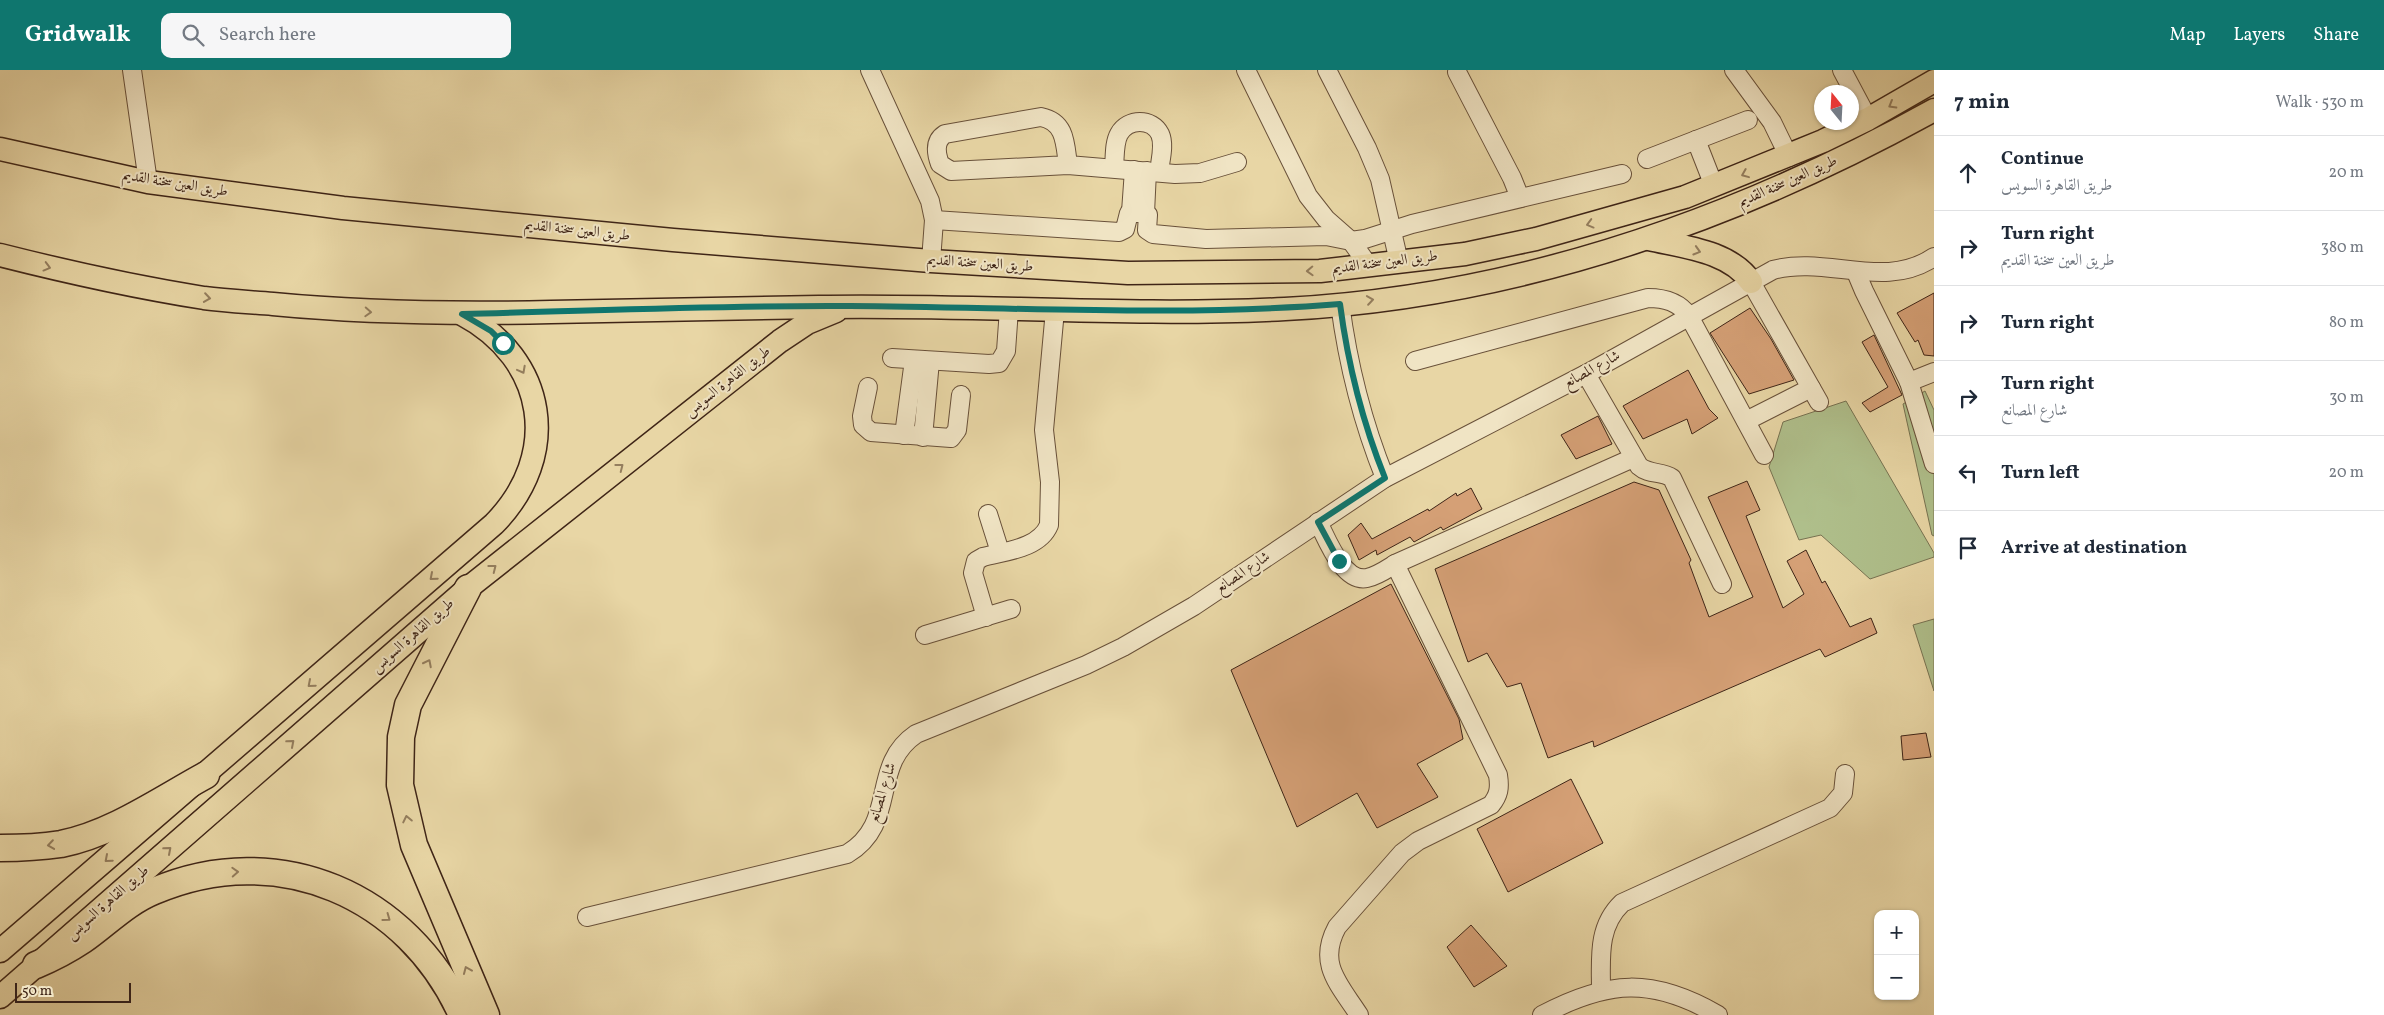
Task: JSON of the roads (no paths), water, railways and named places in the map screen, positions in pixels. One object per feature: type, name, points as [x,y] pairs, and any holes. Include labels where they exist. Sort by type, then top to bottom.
[{"type":"highway","points":[[468,588],[408,705],[401,737],[400,785],[414,845],[486,1015]]},
{"type":"highway","points":[[0,848],[30,848],[94,834],[206,775]]},
{"type":"highway","points":[[36,965],[71,948],[122,909],[153,891],[204,875],[261,871],[291,874],[320,881],[347,892],[395,924],[432,962],[445,981],[462,1015]]},
{"type":"main road","name":"طريق العين سخنة القديم","points":[[0,149],[148,182],[343,208],[673,240],[932,261],[1128,274],[1320,271],[1465,254],[1536,239],[1660,205],[1789,156],[1868,119],[1934,81]]},
{"type":"main road","name":"طريق العين سخنة القديم","points":[[0,255],[70,273],[207,299],[370,312],[462,314],[848,306],[1055,310],[1229,310],[1340,304],[1470,286],[1534,273],[1650,239],[1722,211],[1844,158],[1934,110]]},
{"type":"main road","points":[[1650,239],[1727,260],[1741,270],[1750,282]]},
{"type":"main road","name":"طريق القاهرة السويس","points":[[0,997],[468,588],[780,341],[807,323],[848,306]]},
{"type":"main road","name":"طريق القاهرة السويس","points":[[0,951],[206,775],[494,524],[516,498],[528,476],[535,452],[537,418],[534,401],[522,370],[508,349],[491,331],[462,314]]},
{"type":"street","points":[[132,70],[148,182]]},
{"type":"street","points":[[870,70],[930,201],[934,220],[932,261]]},
{"type":"street","points":[[1246,70],[1308,196],[1326,219],[1351,241],[1369,266]]},
{"type":"street","points":[[1326,70],[1374,163],[1386,198],[1399,262]]},
{"type":"street","points":[[1734,70],[1772,122],[1789,156]]},
{"type":"street","points":[[1842,70],[1868,119]]},
{"type":"street","points":[[1457,72],[1512,178],[1520,198]]},
{"type":"street","points":[[1068,164],[1065,140],[1059,126],[1054,121],[1041,117],[945,134],[941,136],[936,146],[940,164],[952,171],[1068,164],[1147,171],[1200,173],[1237,162]]},
{"type":"street","points":[[1647,159],[1748,120]]},
{"type":"street","points":[[1114,168],[1117,139],[1120,132],[1126,126],[1140,121],[1148,123],[1160,134],[1162,142],[1147,171],[1138,212]]},
{"type":"street","points":[[1696,140],[1714,186]]},
{"type":"street","points":[[934,220],[1119,232],[1125,229],[1127,214],[1138,212],[1148,217],[1148,230],[1153,234],[1243,240],[1326,236],[1351,241],[1366,239],[1412,224],[1622,174]]},
{"type":"street","name":"شارع المصانع","points":[[587,917],[847,854],[868,837],[875,825],[884,799],[890,764],[908,740],[925,730],[1086,665],[1123,647],[1194,606],[1385,478],[1586,374],[1773,270],[1794,265],[1856,272],[1894,272],[1912,267],[1934,256]]},
{"type":"street","points":[[1856,272],[1909,382],[1934,464]]},
{"type":"street","points":[[1746,421],[1815,395],[1750,282]]},
{"type":"street","points":[[1415,361],[1648,298],[1669,300],[1678,305],[1689,316],[1764,455]]},
{"type":"street","points":[[1340,304],[1345,345],[1354,388],[1372,446],[1385,478]]},
{"type":"street","points":[[892,358],[989,364],[999,362],[1006,351],[1008,309]]},
{"type":"street","points":[[986,617],[973,569],[979,558],[1036,542],[1049,526],[1050,475],[1044,430],[1055,310]]},
{"type":"street","points":[[904,435],[922,360]]},
{"type":"street","points":[[922,360],[922,437]]},
{"type":"street","points":[[1909,382],[1934,372]]},
{"type":"street","points":[[1586,374],[1639,466],[1647,472],[1666,474],[1672,478],[1722,584]]},
{"type":"street","points":[[868,387],[862,416],[863,425],[871,432],[922,437],[948,439],[954,436],[957,430],[961,395]]},
{"type":"street","points":[[1318,522],[1349,575],[1355,578],[1368,578],[1395,564],[1634,458]]},
{"type":"street","points":[[988,514],[1000,552]]},
{"type":"street","points":[[1358,1015],[1331,971],[1327,956],[1330,940],[1337,927],[1402,853],[1418,841],[1491,805],[1498,796],[1500,786],[1498,775],[1395,564]]},
{"type":"street","points":[[925,635],[1011,609]]},
{"type":"street","points":[[1601,990],[1603,932],[1610,916],[1622,903],[1830,808],[1843,793],[1846,774]]},
{"type":"street","points":[[1542,1015],[1573,999],[1601,990],[1630,987],[1660,991],[1694,1001],[1718,1015]]}]
